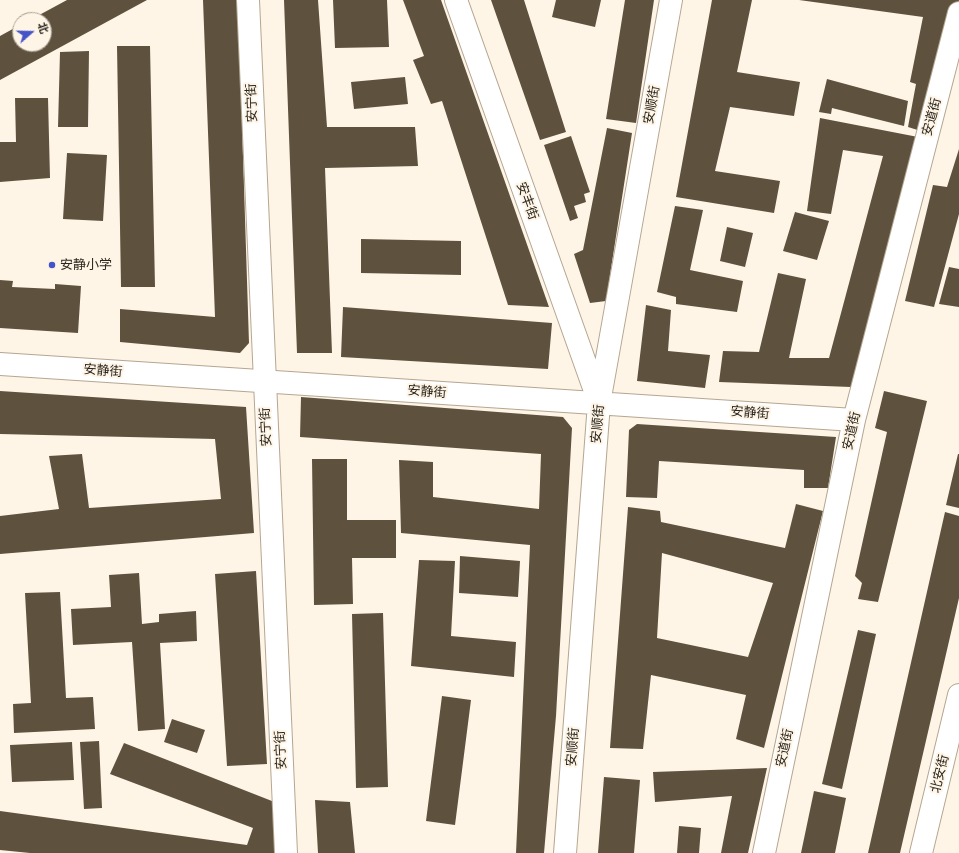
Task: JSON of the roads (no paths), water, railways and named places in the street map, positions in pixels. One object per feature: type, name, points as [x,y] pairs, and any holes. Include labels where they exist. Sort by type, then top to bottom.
[{"type":"street","name":"安宁街","points":[[248,0],[286,853]]},
{"type":"street","name":"安丰街","points":[[456,0],[599,403]]},
{"type":"street","name":"安顺街","points":[[565,853],[599,403],[671,0]]},
{"type":"street","name":"安道街","points":[[764,853],[854,420],[959,13]]},
{"type":"street","name":"安静街","points":[[0,364],[854,420]]},
{"type":"street","name":"北安街","points":[[921,853],[959,695]]},
{"type":"place","name":"安静小学","points":[[52,265]]}]
